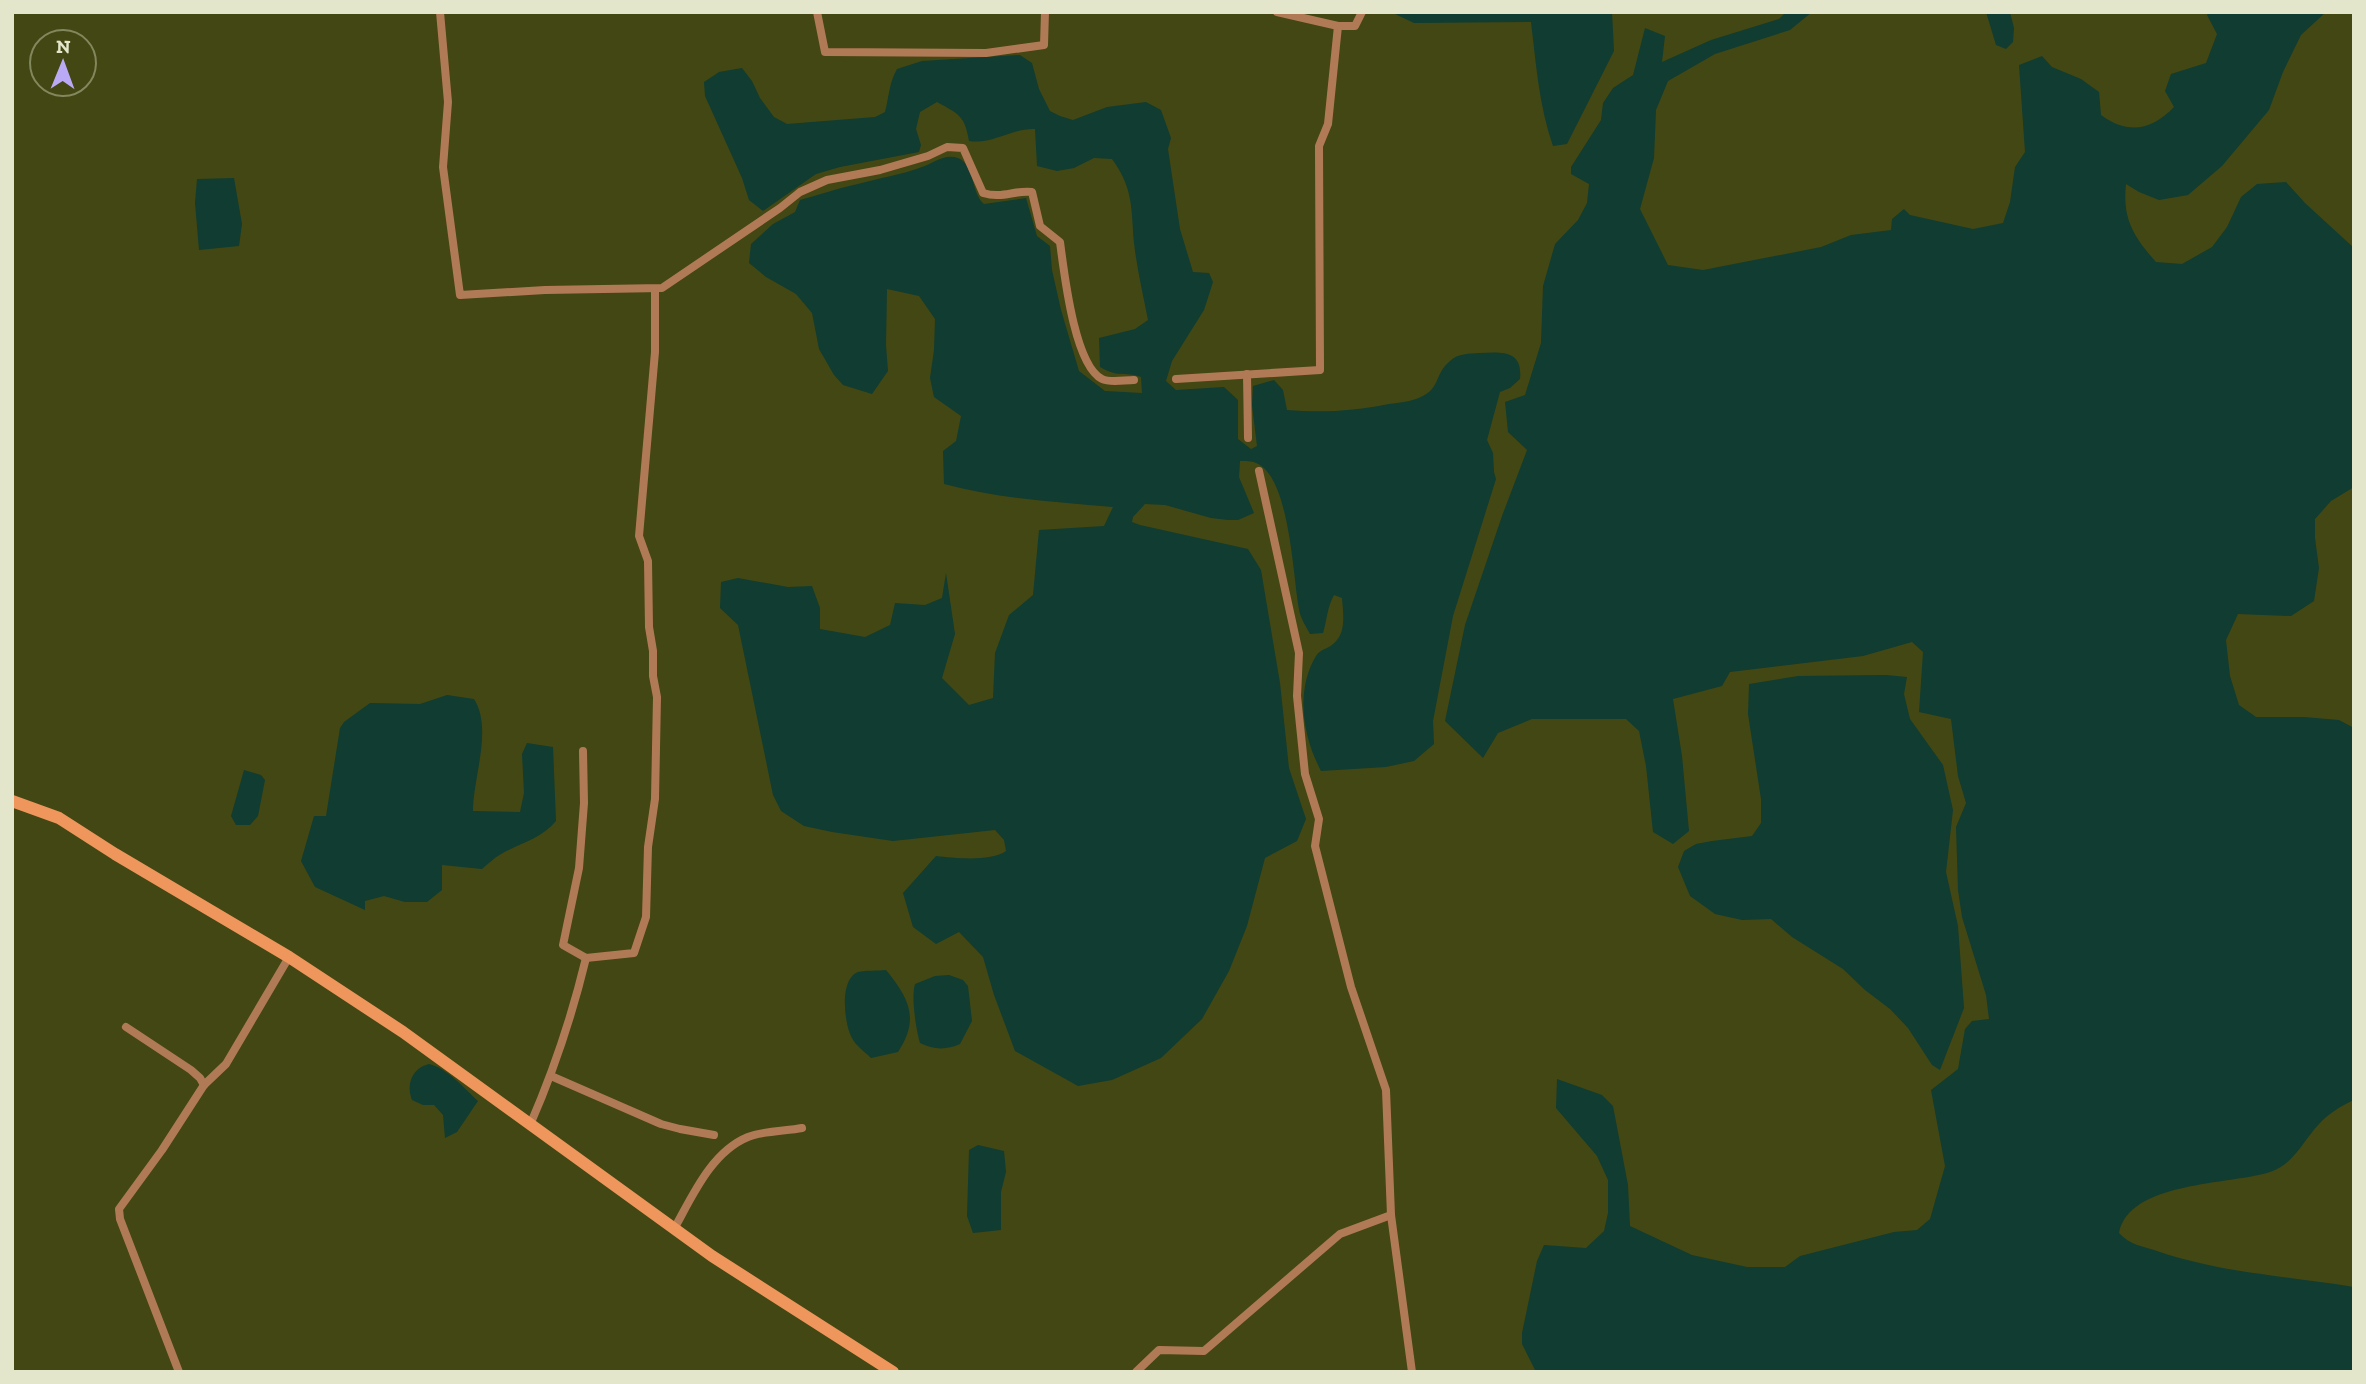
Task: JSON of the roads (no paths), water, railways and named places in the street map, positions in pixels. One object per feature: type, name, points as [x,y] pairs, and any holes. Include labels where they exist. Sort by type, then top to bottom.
[{"type":"street","points":[[440,12],[448,102],[443,167],[460,295],[662,288],[800,192],[827,180],[880,170],[928,156],[947,147],[963,148],[983,193],[995,197],[1032,192],[1040,226],[1060,242],[1067,293],[1079,345],[1095,374],[1104,380],[1134,380]]},
{"type":"street","points":[[817,12],[825,52],[986,54],[1044,45],[1045,12]]},
{"type":"street","points":[[1276,12],[1338,26],[1356,26],[1362,12]]},
{"type":"street","points":[[1176,379],[1320,370],[1319,146],[1328,124],[1338,26]]},
{"type":"street","points":[[583,751],[584,803],[579,868],[563,945],[586,958],[634,953],[646,917],[648,847],[655,799],[657,697],[649,627],[648,561],[639,536],[655,352],[655,289]]},
{"type":"street","points":[[1247,374],[1248,438]]},
{"type":"street","points":[[1259,471],[1299,653],[1297,696],[1305,774],[1319,819],[1315,846],[1350,987],[1386,1090],[1391,1215],[1412,1372]]},
{"type":"street","points":[[12,801],[59,818],[114,854],[289,957],[403,1032],[712,1256],[893,1372]]},
{"type":"street","points":[[179,1372],[120,1219],[119,1209],[162,1150],[204,1085],[226,1064],[289,957]]},
{"type":"street","points":[[530,1125],[571,1019],[586,958]]},
{"type":"street","points":[[126,1027],[191,1070],[204,1085]]},
{"type":"street","points":[[551,1076],[661,1124],[714,1135]]},
{"type":"street","points":[[674,1229],[699,1183],[724,1153],[748,1137],[802,1129]]},
{"type":"street","points":[[1136,1372],[1159,1350],[1204,1351],[1340,1234],[1391,1215]]},
{"type":"water","points":[[1391,12],[1612,12],[1614,51],[1567,144],[1553,146],[1541,100],[1531,22],[1414,23]]},
{"type":"water","points":[[1786,12],[1812,12],[1790,30],[1715,54],[1668,81],[1656,110],[1654,158],[1640,209],[1668,265],[1703,270],[1821,247],[1851,235],[1891,230],[1892,219],[1904,209],[1910,215],[1973,229],[2003,223],[2010,202],[2015,167],[2025,152],[2019,65],[2042,56],[2052,67],[2081,79],[2099,92],[2101,115],[2121,125],[2139,127],[2157,121],[2174,107],[2165,91],[2171,74],[2206,63],[2217,34],[2207,15],[2209,12],[2326,12],[2301,35],[2269,110],[2222,166],[2188,195],[2159,200],[2126,184],[2125,196],[2131,227],[2156,262],[2182,264],[2212,247],[2227,227],[2241,197],[2257,184],[2286,182],[2354,248],[2354,487],[2331,501],[2315,519],[2319,568],[2314,601],[2291,616],[2238,614],[2226,640],[2230,676],[2239,705],[2256,717],[2339,720],[2354,728],[2354,1100],[2323,1120],[2286,1164],[2270,1172],[2161,1194],[2141,1203],[2127,1216],[2119,1233],[2136,1245],[2205,1264],[2354,1287],[2354,1372],[1536,1372],[1522,1344],[1537,1261],[1544,1245],[1586,1248],[1604,1231],[1608,1213],[1608,1180],[1597,1156],[1556,1108],[1557,1079],[1602,1095],[1613,1106],[1628,1185],[1630,1226],[1692,1255],[1747,1267],[1785,1267],[1800,1256],[1894,1232],[1917,1230],[1930,1219],[1945,1166],[1931,1090],[1958,1069],[1965,1029],[1972,1021],[1989,1019],[1986,995],[1962,917],[1958,890],[1956,827],[1966,803],[1958,776],[1951,719],[1919,712],[1923,652],[1912,642],[1863,656],[1730,672],[1722,686],[1673,699],[1689,831],[1673,844],[1653,832],[1646,766],[1639,731],[1626,719],[1532,719],[1498,733],[1483,758],[1445,721],[1465,625],[1527,450],[1508,432],[1505,402],[1525,395],[1541,343],[1543,286],[1555,244],[1578,220],[1587,203],[1589,184],[1571,174],[1571,167],[1601,120],[1603,103],[1613,88],[1633,75],[1645,28],[1665,36],[1662,62],[1711,40],[1779,19]]},
{"type":"water","points":[[1986,12],[2010,12],[2014,28],[2013,42],[2006,49],[1996,45]]},
{"type":"water","points":[[1020,55],[1032,63],[1039,89],[1050,111],[1060,116],[1073,120],[1107,107],[1146,102],[1161,110],[1171,138],[1168,149],[1180,229],[1193,272],[1209,273],[1213,282],[1204,310],[1172,361],[1166,381],[1176,390],[1224,387],[1238,400],[1238,439],[1251,449],[1257,446],[1252,405],[1253,386],[1274,380],[1283,390],[1287,410],[1338,411],[1416,399],[1434,387],[1445,366],[1460,355],[1503,353],[1514,358],[1520,370],[1520,379],[1500,392],[1487,440],[1493,453],[1496,479],[1453,616],[1433,721],[1434,744],[1414,761],[1386,767],[1321,771],[1306,729],[1305,684],[1316,656],[1333,644],[1340,634],[1343,622],[1342,598],[1334,595],[1323,633],[1310,634],[1300,612],[1283,507],[1267,472],[1254,462],[1240,461],[1239,477],[1254,513],[1238,520],[1211,518],[1165,505],[1145,504],[1133,517],[1132,522],[1140,525],[1248,549],[1261,570],[1280,683],[1289,768],[1306,819],[1297,841],[1265,858],[1247,926],[1229,971],[1202,1019],[1161,1058],[1112,1080],[1078,1086],[1015,1051],[983,957],[959,932],[936,944],[913,927],[903,893],[936,856],[991,857],[1006,851],[1004,840],[995,830],[893,841],[804,826],[781,811],[773,795],[738,625],[720,608],[721,582],[738,578],[788,587],[812,586],[820,608],[820,629],[865,637],[890,625],[895,603],[925,605],[942,598],[946,573],[955,634],[942,678],[969,705],[993,698],[995,653],[1009,615],[1033,595],[1039,530],[1104,526],[1113,507],[1007,497],[944,484],[943,451],[956,441],[961,416],[934,397],[930,378],[935,319],[919,296],[887,289],[888,371],[872,394],[843,385],[819,349],[812,313],[796,294],[766,277],[749,263],[751,244],[773,224],[795,212],[800,200],[906,172],[944,158],[958,158],[967,167],[984,204],[1026,198],[1037,236],[1050,246],[1061,310],[1079,371],[1105,391],[1142,393],[1141,377],[1100,367],[1099,338],[1135,329],[1148,320],[1135,253],[1128,190],[1112,159],[1094,158],[1074,168],[1057,171],[1037,166],[1035,129],[1018,131],[986,141],[969,141],[960,117],[937,102],[920,112],[916,129],[921,145],[919,152],[816,174],[763,211],[749,200],[742,178],[705,96],[704,82],[719,72],[742,68],[774,117],[787,124],[875,117],[885,112],[897,69],[922,61]]},
{"type":"water","points":[[234,178],[242,224],[239,246],[199,250],[195,203],[197,179]]},
{"type":"water","points":[[1798,676],[1907,677],[1904,694],[1910,719],[1943,765],[1953,810],[1946,872],[1958,926],[1964,1008],[1940,1070],[1932,1065],[1908,1028],[1890,1009],[1843,969],[1792,937],[1771,919],[1742,920],[1715,914],[1690,896],[1678,867],[1684,851],[1696,844],[1752,836],[1761,823],[1761,799],[1748,714],[1749,684]]},
{"type":"water","points":[[447,695],[474,699],[482,724],[473,811],[520,812],[524,793],[522,754],[527,743],[553,747],[556,821],[544,832],[501,854],[482,869],[442,865],[442,890],[427,902],[405,902],[384,896],[365,901],[365,910],[315,887],[301,861],[314,816],[326,816],[340,728],[344,722],[370,703],[420,704]]},
{"type":"water","points":[[244,770],[261,775],[265,780],[258,816],[250,825],[236,825],[231,816]]},
{"type":"water","points":[[886,970],[906,1000],[909,1029],[898,1052],[871,1058],[856,1044],[849,1031],[845,1013],[846,992],[852,976],[858,972]]},
{"type":"water","points":[[949,975],[963,980],[968,986],[972,1021],[960,1044],[945,1048],[930,1047],[920,1043],[918,1037],[914,1005],[915,984],[935,976]]},
{"type":"water","points":[[429,1064],[449,1074],[478,1101],[457,1132],[445,1138],[443,1115],[434,1105],[423,1105],[412,1100],[410,1094],[410,1083],[415,1073]]},
{"type":"water","points":[[978,1145],[1004,1151],[1006,1172],[1001,1192],[1001,1230],[973,1233],[967,1216],[969,1150]]}]
